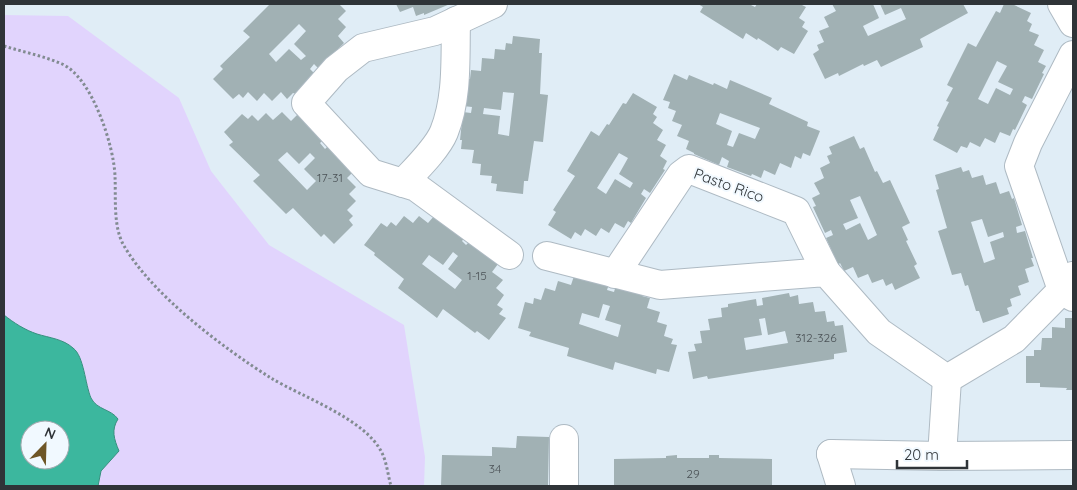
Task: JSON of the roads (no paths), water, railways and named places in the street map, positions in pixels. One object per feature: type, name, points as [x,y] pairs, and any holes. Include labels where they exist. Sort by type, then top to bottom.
[{"type":"street","points":[[493,4],[435,31],[363,48],[336,69],[306,102],[371,172],[416,187],[509,256]]},
{"type":"street","points":[[1062,4],[1073,23]]},
{"type":"street","points":[[403,183],[423,161],[444,133],[454,93],[456,21]]},
{"type":"street","points":[[942,456],[947,379],[1014,339],[1069,287],[1019,166],[1028,143],[1073,55]]},
{"type":"street","name":"Pasto Rico","points":[[615,274],[681,175],[689,169],[796,211],[826,272],[879,332],[947,379]]},
{"type":"street","points":[[547,256],[660,285],[826,272]]},
{"type":"street","points":[[564,438],[564,486]]},
{"type":"street","points":[[831,454],[942,456],[1073,455]]},
{"type":"street","points":[[822,486],[831,454]]},
{"type":"street","points":[[831,454],[842,486]]}]
